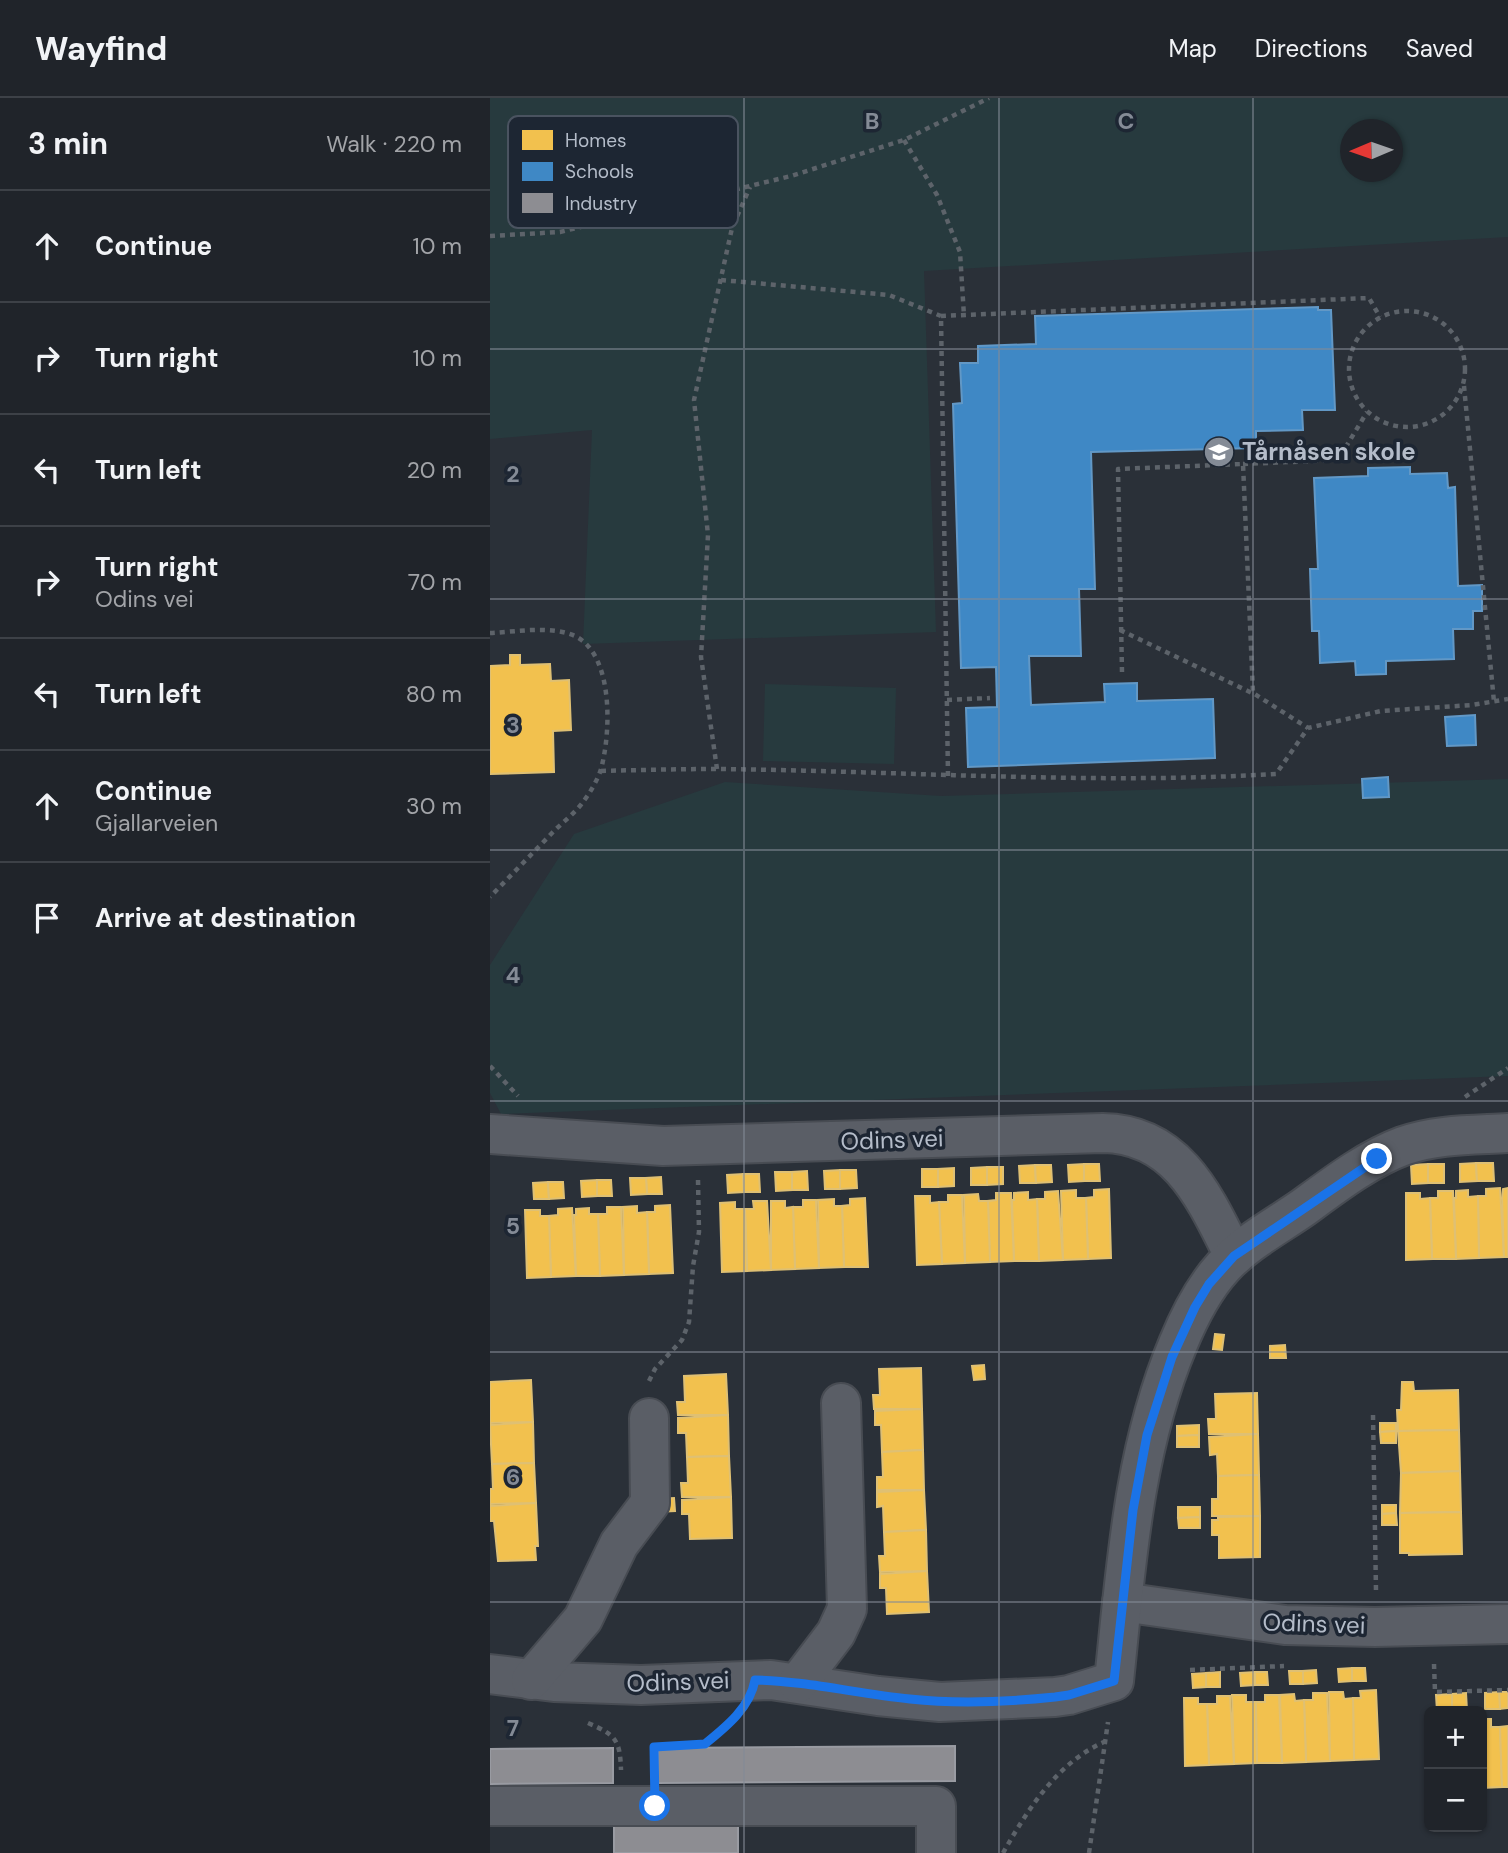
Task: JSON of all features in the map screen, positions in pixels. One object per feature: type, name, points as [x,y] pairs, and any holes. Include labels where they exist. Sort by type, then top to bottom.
[{"type":"lane","name":"Odins vei","points":[[490,1134],[663,1146],[1103,1133],[1126,1135],[1147,1142],[1184,1169],[1206,1199],[1234,1256]]},
{"type":"lane","points":[[1122,1602],[1133,1510],[1147,1435],[1172,1357],[1195,1307],[1216,1276],[1234,1256],[1330,1189],[1403,1146],[1440,1138],[1508,1133]]},
{"type":"lane","points":[[798,1683],[836,1633],[847,1609],[841,1403]]},
{"type":"lane","points":[[531,1680],[583,1619],[619,1544],[650,1503],[649,1418]]},
{"type":"lane","name":"Odins vei","points":[[490,1674],[571,1683],[641,1685],[755,1680],[940,1702],[1055,1697],[1114,1681],[1122,1602],[1273,1624],[1375,1627],[1508,1624]]},
{"type":"lane","points":[[490,1806],[936,1806],[936,1853]]},
{"type":"path","points":[[738,190],[839,162],[904,140],[989,98]]},
{"type":"path","points":[[904,140],[937,195],[960,252],[964,316]]},
{"type":"path","points":[[738,214],[750,187]]},
{"type":"path","points":[[490,236],[560,232],[577,228]]},
{"type":"path","points":[[717,769],[701,657],[708,535],[694,400],[732,228]]},
{"type":"path","points":[[721,280],[889,295],[941,316],[1369,298],[1380,317]]},
{"type":"path","points":[[1464,383],[1456,402],[1442,416],[1424,425],[1404,428],[1384,423],[1367,412],[1356,397],[1350,380],[1354,344],[1365,328],[1380,317],[1397,311],[1415,311],[1433,317],[1448,327],[1460,343],[1465,363],[1464,383],[1494,702]]},
{"type":"path","points":[[941,316],[948,776]]},
{"type":"path","points":[[1122,672],[1118,469],[1338,460],[1367,412]]},
{"type":"path","points":[[1243,464],[1253,693]]},
{"type":"path","points":[[1120,630],[1253,693],[1308,728]]},
{"type":"path","points":[[490,633],[564,632],[576,637],[588,645],[597,659],[607,703],[601,771],[583,802],[490,897]]},
{"type":"path","points":[[947,700],[990,698]]},
{"type":"path","points":[[601,771],[717,769],[948,776],[1198,779],[1276,774],[1308,728],[1381,711],[1472,705],[1508,699]]},
{"type":"path","points":[[649,1418],[650,1374],[682,1340],[689,1322],[692,1275],[699,1232],[699,1207]]},
{"type":"path","points":[[1373,1415],[1375,1627]]},
{"type":"path","points":[[1432,1625],[1435,1692],[1508,1689]]},
{"type":"path","points":[[639,1806],[654,1747],[705,1744],[745,1705],[753,1692],[755,1680]]},
{"type":"path","points":[[571,1683],[576,1716],[610,1734],[619,1745],[639,1806]]},
{"type":"path","points":[[1003,1853],[1025,1817],[1060,1771],[1074,1758],[1105,1741],[1089,1853]]},
{"type":"green space","points":[[490,98],[1508,98],[1508,237],[924,271],[936,632],[583,644],[592,430],[490,439]]},
{"type":"green space","points":[[765,684],[896,688],[894,764],[763,761]]},
{"type":"green space","points":[[1508,779],[1508,1076],[501,1114],[490,1093],[490,965],[574,834],[725,782],[941,796]]},
{"type":"building: Homes","points":[[510,655],[520,655],[520,665],[550,664],[551,681],[569,680],[571,730],[553,731],[554,772],[490,774],[490,666],[510,665]]},
{"type":"building: Homes","points":[[1476,1163],[1477,1181],[1460,1182],[1460,1164]]},
{"type":"building: Homes","points":[[1476,1163],[1493,1163],[1494,1181],[1477,1181]]},
{"type":"building: Homes","points":[[1084,1164],[1084,1181],[1069,1182],[1068,1165]]},
{"type":"building: Homes","points":[[1084,1164],[1099,1164],[1100,1181],[1084,1181]]},
{"type":"building: Homes","points":[[1428,1164],[1428,1183],[1412,1184],[1411,1165]]},
{"type":"building: Homes","points":[[1428,1164],[1444,1164],[1444,1183],[1428,1183]]},
{"type":"building: Homes","points":[[1035,1165],[1036,1183],[1020,1183],[1019,1166]]},
{"type":"building: Homes","points":[[1035,1165],[1051,1165],[1052,1182],[1036,1183]]},
{"type":"building: Homes","points":[[987,1167],[987,1185],[971,1185],[971,1168]]},
{"type":"building: Homes","points":[[987,1167],[1003,1167],[1003,1184],[987,1185]]},
{"type":"building: Homes","points":[[954,1168],[954,1186],[938,1187],[938,1169]]},
{"type":"building: Homes","points":[[922,1169],[938,1169],[938,1187],[922,1187]]},
{"type":"building: Homes","points":[[840,1170],[840,1189],[825,1189],[824,1171]]},
{"type":"building: Homes","points":[[840,1170],[856,1170],[857,1188],[840,1189]]},
{"type":"building: Homes","points":[[807,1171],[808,1190],[792,1190],[792,1172]]},
{"type":"building: Homes","points":[[775,1172],[792,1172],[792,1190],[776,1191]]},
{"type":"building: Homes","points":[[743,1174],[744,1192],[728,1193],[727,1175]]},
{"type":"building: Homes","points":[[743,1174],[759,1174],[760,1192],[744,1192]]},
{"type":"building: Homes","points":[[661,1177],[662,1194],[647,1194],[646,1178]]},
{"type":"building: Homes","points":[[630,1178],[646,1178],[647,1194],[631,1195]]},
{"type":"building: Homes","points":[[597,1180],[597,1196],[582,1197],[581,1181]]},
{"type":"building: Homes","points":[[597,1180],[611,1180],[612,1196],[597,1196]]},
{"type":"building: Homes","points":[[548,1182],[549,1199],[534,1199],[533,1183]]},
{"type":"building: Homes","points":[[548,1182],[563,1182],[564,1198],[549,1199]]},
{"type":"building: Homes","points":[[1500,1188],[1504,1257],[1479,1258],[1478,1196],[1486,1196],[1486,1189]]},
{"type":"building: Homes","points":[[1508,1188],[1508,1257],[1504,1257],[1502,1198],[1503,1189]]},
{"type":"building: Homes","points":[[1109,1189],[1111,1258],[1088,1259],[1086,1198],[1094,1197],[1094,1190]]},
{"type":"building: Homes","points":[[1076,1190],[1076,1198],[1086,1198],[1088,1259],[1063,1260],[1061,1191]]},
{"type":"building: Homes","points":[[1468,1190],[1468,1197],[1478,1196],[1479,1258],[1456,1259],[1454,1198],[1456,1191]]},
{"type":"building: Homes","points":[[1058,1191],[1063,1260],[1039,1261],[1037,1199],[1045,1199],[1045,1192]]},
{"type":"building: Homes","points":[[1438,1191],[1453,1191],[1456,1259],[1432,1259],[1430,1198],[1438,1198]]},
{"type":"building: Homes","points":[[1028,1192],[1028,1200],[1037,1199],[1039,1261],[1014,1261],[1012,1200],[1014,1193]]},
{"type":"building: Homes","points":[[996,1193],[1011,1193],[1014,1261],[990,1262],[988,1201],[996,1200]]},
{"type":"building: Homes","points":[[1406,1193],[1420,1193],[1420,1199],[1430,1198],[1432,1259],[1406,1260]]},
{"type":"building: Homes","points":[[978,1194],[979,1201],[988,1201],[990,1262],[965,1263],[964,1195]]},
{"type":"building: Homes","points":[[948,1195],[962,1195],[965,1263],[942,1264],[939,1202],[948,1202]]},
{"type":"building: Homes","points":[[915,1196],[930,1196],[930,1203],[939,1202],[942,1264],[917,1265]]},
{"type":"building: Homes","points":[[865,1198],[868,1267],[844,1267],[842,1206],[850,1205],[850,1199]]},
{"type":"building: Homes","points":[[834,1199],[834,1206],[842,1206],[844,1267],[819,1268],[818,1200]]},
{"type":"building: Homes","points":[[803,1200],[816,1200],[819,1268],[795,1269],[793,1207],[803,1207]]},
{"type":"building: Homes","points":[[753,1201],[767,1201],[771,1270],[747,1271],[745,1209],[754,1209]]},
{"type":"building: Homes","points":[[771,1201],[785,1201],[785,1208],[793,1207],[795,1269],[771,1270]]},
{"type":"building: Homes","points":[[735,1202],[735,1209],[745,1209],[747,1271],[722,1272],[720,1203]]},
{"type":"building: Homes","points":[[670,1205],[673,1273],[649,1274],[647,1212],[655,1212],[655,1206]]},
{"type":"building: Homes","points":[[637,1206],[637,1213],[647,1212],[649,1274],[624,1275],[623,1207]]},
{"type":"building: Homes","points":[[607,1207],[621,1207],[624,1275],[600,1276],[598,1214],[607,1214]]},
{"type":"building: Homes","points":[[572,1208],[576,1276],[551,1277],[549,1216],[558,1215],[558,1209]]},
{"type":"building: Homes","points":[[589,1208],[589,1214],[598,1214],[600,1276],[576,1276],[574,1215],[576,1209]]},
{"type":"building: Homes","points":[[525,1210],[540,1210],[540,1216],[549,1216],[551,1277],[527,1278]]},
{"type":"building: Homes","points":[[1215,1334],[1224,1335],[1222,1350],[1213,1349]]},
{"type":"building: Homes","points":[[1285,1345],[1286,1358],[1270,1358],[1270,1346]]},
{"type":"building: Homes","points":[[984,1365],[985,1379],[974,1380],[972,1366]]},
{"type":"building: Homes","points":[[921,1368],[922,1409],[874,1409],[873,1395],[880,1395],[879,1369]]},
{"type":"building: Homes","points":[[726,1374],[728,1415],[678,1415],[677,1402],[685,1402],[684,1376]]},
{"type":"building: Homes","points":[[531,1380],[533,1422],[490,1423],[490,1382]]},
{"type":"building: Homes","points":[[1402,1382],[1413,1382],[1414,1391],[1458,1390],[1459,1430],[1398,1431],[1397,1410],[1401,1410]]},
{"type":"building: Homes","points":[[1257,1393],[1258,1434],[1209,1434],[1208,1419],[1216,1419],[1215,1394]]},
{"type":"building: Homes","points":[[922,1409],[923,1450],[882,1452],[881,1425],[875,1425],[875,1411]]},
{"type":"building: Homes","points":[[728,1415],[729,1456],[687,1457],[686,1433],[678,1433],[678,1418]]},
{"type":"building: Homes","points":[[533,1422],[534,1463],[492,1464],[490,1425]]},
{"type":"building: Homes","points":[[1380,1423],[1396,1423],[1396,1431],[1380,1432]]},
{"type":"building: Homes","points":[[1199,1425],[1199,1435],[1177,1436],[1177,1426]]},
{"type":"building: Homes","points":[[1459,1430],[1460,1471],[1401,1473],[1398,1431]]},
{"type":"building: Homes","points":[[1396,1431],[1396,1443],[1381,1443],[1380,1432]]},
{"type":"building: Homes","points":[[1258,1434],[1259,1475],[1218,1476],[1217,1454],[1210,1455],[1209,1437]]},
{"type":"building: Homes","points":[[1199,1435],[1199,1447],[1177,1447],[1177,1436]]},
{"type":"building: Homes","points":[[923,1450],[924,1490],[877,1490],[877,1477],[883,1477],[882,1452]]},
{"type":"building: Homes","points":[[729,1456],[731,1497],[682,1497],[681,1483],[688,1483],[687,1457]]},
{"type":"building: Homes","points":[[534,1463],[536,1503],[490,1504],[490,1489],[493,1489],[492,1464]]},
{"type":"building: Homes","points":[[1460,1471],[1461,1512],[1400,1513],[1401,1473]]},
{"type":"building: Homes","points":[[1259,1475],[1260,1516],[1212,1516],[1212,1499],[1218,1499],[1218,1476]]},
{"type":"building: Homes","points":[[924,1490],[926,1530],[884,1532],[883,1506],[877,1507],[877,1492]]},
{"type":"building: Homes","points":[[731,1497],[732,1538],[690,1539],[689,1514],[682,1514],[682,1500]]},
{"type":"building: Homes","points":[[674,1498],[675,1511],[655,1512],[655,1499]]},
{"type":"building: Homes","points":[[536,1503],[536,1560],[498,1561],[494,1521],[490,1521],[490,1506]]},
{"type":"building: Homes","points":[[1382,1505],[1396,1505],[1396,1513],[1382,1514]]},
{"type":"building: Homes","points":[[1178,1507],[1200,1507],[1200,1517],[1178,1518]]},
{"type":"building: Homes","points":[[1461,1512],[1462,1554],[1400,1553],[1400,1513]]},
{"type":"building: Homes","points":[[1396,1513],[1397,1525],[1382,1525],[1382,1514]]},
{"type":"building: Homes","points":[[1260,1516],[1260,1557],[1219,1558],[1219,1535],[1212,1535],[1212,1520],[1218,1520],[1218,1517]]},
{"type":"building: Homes","points":[[1200,1517],[1200,1528],[1179,1528],[1178,1518]]},
{"type":"building: Homes","points":[[926,1530],[927,1571],[880,1572],[879,1556],[885,1556],[884,1532]]},
{"type":"building: Homes","points":[[927,1571],[929,1612],[887,1614],[886,1588],[880,1588],[880,1574]]},
{"type":"building: Homes","points":[[1352,1668],[1365,1668],[1366,1681],[1352,1681]]},
{"type":"building: Homes","points":[[1352,1668],[1352,1681],[1339,1682],[1338,1669]]},
{"type":"building: Homes","points":[[1316,1670],[1317,1683],[1303,1684],[1303,1671]]},
{"type":"building: Homes","points":[[1289,1671],[1303,1671],[1303,1684],[1290,1684]]},
{"type":"building: Homes","points":[[1220,1672],[1220,1687],[1206,1687],[1206,1673]]},
{"type":"building: Homes","points":[[1255,1672],[1267,1672],[1268,1685],[1255,1685]]},
{"type":"building: Homes","points":[[1255,1672],[1255,1685],[1241,1686],[1240,1673]]},
{"type":"building: Homes","points":[[1206,1673],[1206,1687],[1193,1688],[1192,1674]]},
{"type":"building: Homes","points":[[1376,1690],[1379,1759],[1354,1760],[1353,1698],[1361,1698],[1360,1691]]},
{"type":"building: Homes","points":[[1329,1692],[1343,1692],[1344,1699],[1353,1698],[1354,1760],[1330,1761]]},
{"type":"building: Homes","points":[[1499,1692],[1508,1692],[1508,1708],[1500,1709]]},
{"type":"building: Homes","points":[[1499,1692],[1500,1709],[1487,1709],[1485,1693]]},
{"type":"building: Homes","points":[[1313,1693],[1327,1693],[1330,1761],[1306,1762],[1304,1700],[1313,1700]]},
{"type":"building: Homes","points":[[1466,1693],[1467,1706],[1452,1706],[1452,1694]]},
{"type":"building: Homes","points":[[1294,1694],[1295,1701],[1304,1700],[1306,1762],[1282,1763],[1280,1695]]},
{"type":"building: Homes","points":[[1452,1694],[1452,1706],[1437,1706],[1436,1695]]},
{"type":"building: Homes","points":[[1232,1695],[1246,1695],[1246,1702],[1256,1702],[1257,1763],[1234,1764]]},
{"type":"building: Homes","points":[[1265,1695],[1279,1695],[1282,1763],[1257,1763],[1256,1702],[1265,1702]]},
{"type":"building: Homes","points":[[1217,1696],[1230,1696],[1234,1764],[1209,1765],[1207,1704],[1217,1704]]},
{"type":"building: Homes","points":[[1184,1698],[1198,1698],[1198,1704],[1207,1704],[1209,1765],[1185,1766]]},
{"type":"building: Homes","points":[[1487,1719],[1491,1719],[1491,1727],[1500,1727],[1502,1787],[1487,1788]]},
{"type":"building: Homes","points":[[1508,1726],[1508,1787],[1502,1787],[1500,1727]]},
{"type":"building: Schools","points":[[1318,307],[1318,310],[1331,310],[1335,410],[1302,410],[1303,430],[1256,431],[1256,448],[1091,452],[1095,589],[1079,589],[1081,656],[1029,656],[1031,705],[1105,702],[1104,684],[1137,683],[1137,701],[1213,699],[1215,758],[968,767],[966,708],[997,707],[996,667],[961,668],[953,404],[962,403],[960,363],[978,363],[978,346],[1036,344],[1035,316]]},
{"type":"building: Schools","points":[[1410,467],[1410,474],[1447,473],[1448,488],[1455,487],[1458,586],[1482,585],[1482,611],[1473,611],[1473,629],[1453,629],[1454,659],[1386,661],[1386,674],[1356,675],[1355,661],[1320,663],[1319,631],[1312,631],[1310,569],[1318,569],[1314,478],[1368,476],[1368,468]]},
{"type":"building: Schools","points":[[1475,715],[1476,745],[1447,746],[1445,717]]},
{"type":"building: Schools","points":[[1388,777],[1389,797],[1363,798],[1362,779]]},
{"type":"building: Industry","points":[[955,1746],[955,1781],[658,1783],[658,1748]]},
{"type":"building: Industry","points":[[613,1748],[613,1783],[490,1784],[490,1749]]},
{"type":"building: Industry","points":[[738,1823],[738,1853],[614,1853],[614,1824]]},
{"type":"place","name":"Tårnåsen skole","points":[[1219,452]]},
{"type":"route","points":[[655,1806],[654,1747],[705,1744],[745,1705],[753,1692],[755,1680],[940,1702],[1055,1697],[1114,1681],[1133,1510],[1147,1435],[1172,1357],[1195,1307],[1209,1284],[1234,1256],[1377,1159]]}]
